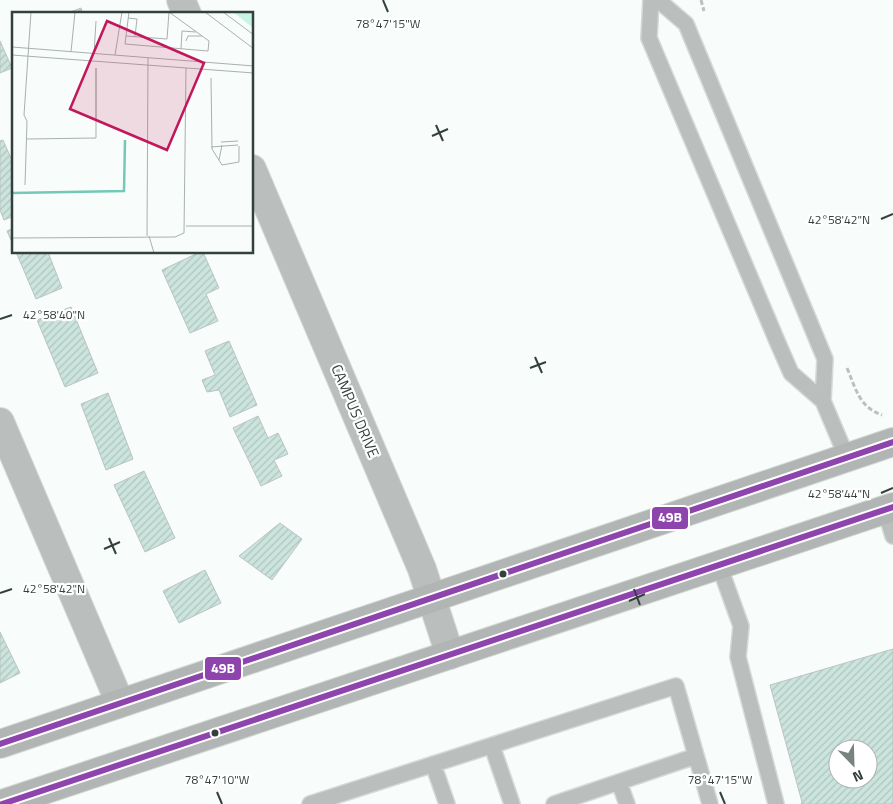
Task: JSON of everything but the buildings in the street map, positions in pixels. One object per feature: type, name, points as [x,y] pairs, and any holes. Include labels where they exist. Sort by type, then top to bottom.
[{"type":"main road","points":[[0,744],[893,442]]},
{"type":"main road","points":[[2,804],[889,508]]},
{"type":"street","points":[[181,0],[186,12]]},
{"type":"street","name":"CAMPUS DRIVE","points":[[254,174],[422,569],[450,655]]},
{"type":"street","points":[[0,422],[120,703]]},
{"type":"lane","points":[[651,0],[649,38],[777,341],[791,373],[823,401]]},
{"type":"lane","points":[[658,0],[686,24],[825,359],[823,401],[847,458]]},
{"type":"lane","points":[[889,508],[893,536]]},
{"type":"lane","points":[[719,565],[741,626],[738,657],[776,804]]},
{"type":"lane","points":[[310,804],[676,686],[710,804]]},
{"type":"lane","points":[[492,746],[512,804]]},
{"type":"lane","points":[[554,804],[696,756]]},
{"type":"lane","points":[[433,764],[447,804]]},
{"type":"lane","points":[[619,782],[627,804]]},
{"type":"path","points":[[846,363],[862,402],[868,409],[882,415]]},
{"type":"transit line","name":"49B","points":[[0,744],[893,442]]},
{"type":"transit line","name":"49B","points":[[2,804],[893,507]]}]
